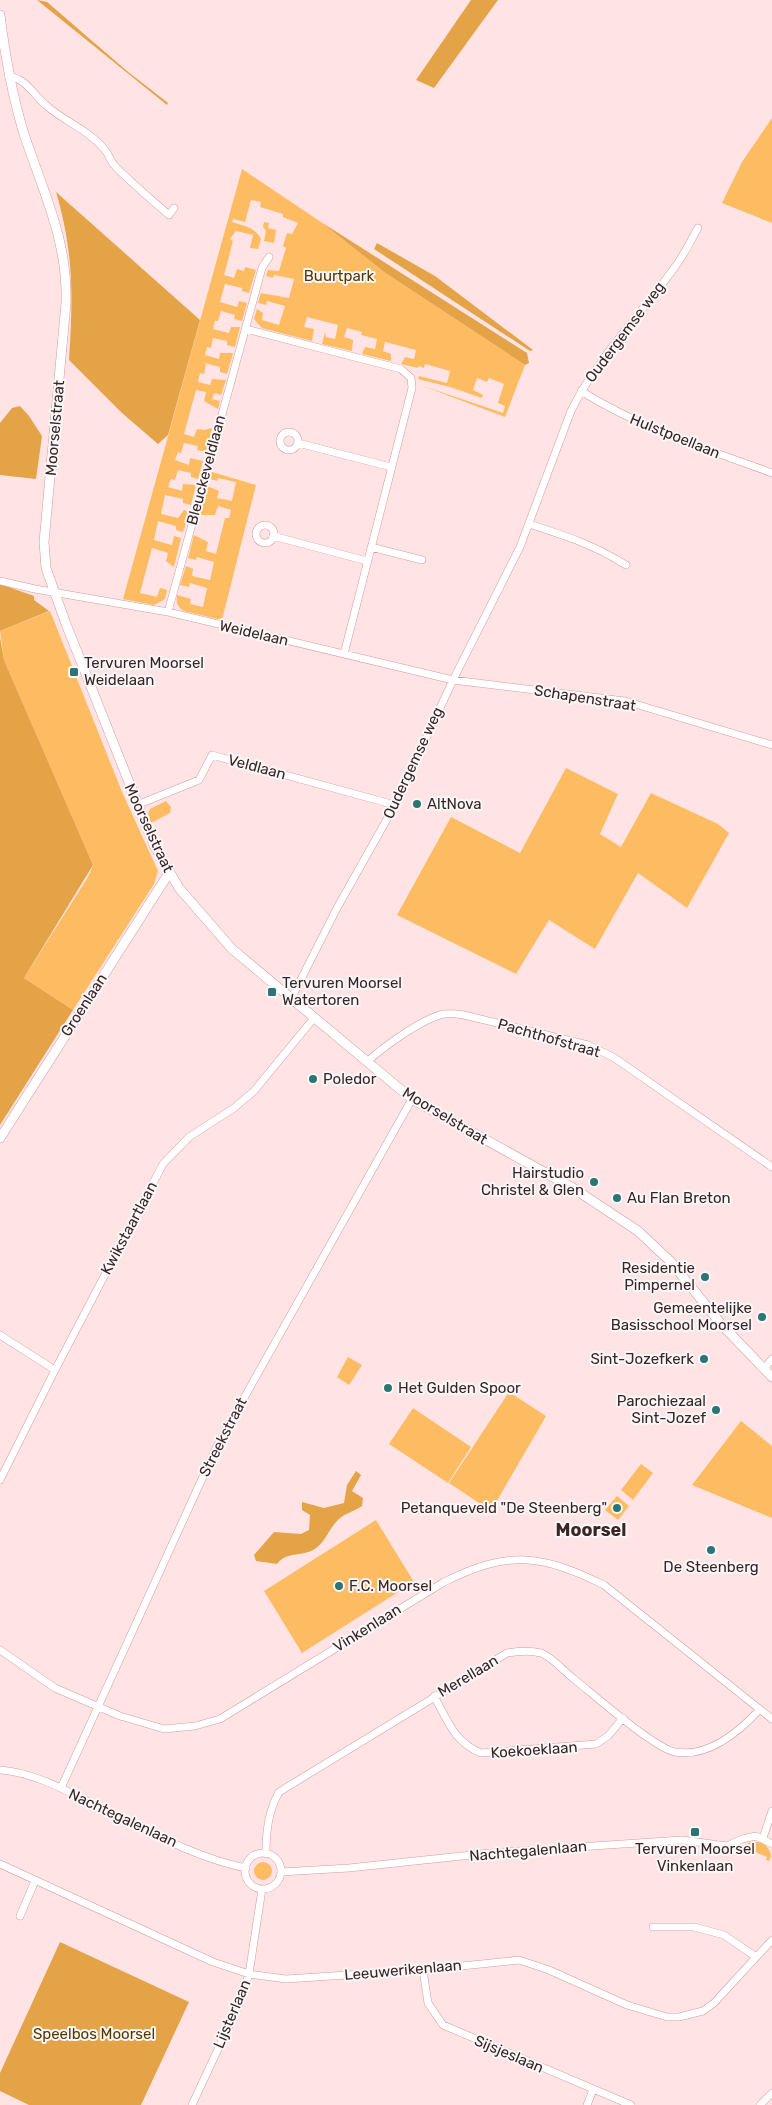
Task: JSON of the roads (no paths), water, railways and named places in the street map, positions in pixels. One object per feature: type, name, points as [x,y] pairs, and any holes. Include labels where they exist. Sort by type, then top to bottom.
[{"type":"street","name":"Moorselstraat","points":[[0,15],[2,44],[9,76],[25,136],[55,218],[63,251],[66,281],[66,302],[44,542],[46,568],[53,592],[137,805],[169,873],[221,938],[291,999],[412,1099],[572,1188],[638,1231],[671,1262],[728,1331],[772,1377]]},
{"type":"street","points":[[9,76],[17,78],[28,86],[48,108],[61,118],[76,124],[105,150],[113,165],[168,215],[174,208]]},
{"type":"street","name":"Oudergemse weg","points":[[291,999],[338,908],[396,805],[453,680],[520,547],[571,411],[581,391],[607,352],[678,263],[698,228]]},
{"type":"street","name":"Bleuckeveldlaan","points":[[168,612],[262,268],[269,257]]},
{"type":"street","points":[[246,329],[405,372],[411,378],[412,388],[344,654]]},
{"type":"street","name":"Hulstpoellaan","points":[[581,391],[601,404],[661,433],[772,473]]},
{"type":"street","points":[[298,443],[391,467]]},
{"type":"street","points":[[529,524],[600,548],[626,565]]},
{"type":"street","points":[[273,536],[367,561]]},
{"type":"street","points":[[371,546],[422,560]]},
{"type":"street","name":"Weidelaan","points":[[0,581],[168,612],[453,680]]},
{"type":"street","name":"Schapenstraat","points":[[453,680],[624,701],[772,745]]},
{"type":"street","name":"Veldlaan","points":[[137,805],[199,780],[212,755],[396,805]]},
{"type":"street","name":"Groenlaan","points":[[0,1138],[169,873]]},
{"type":"street","name":"Pachthofstraat","points":[[367,1062],[413,1030],[444,1014],[464,1015],[588,1045],[613,1057],[772,1167]]},
{"type":"street","name":"Kwikstaartlaan","points":[[0,1480],[55,1370],[163,1164],[189,1137],[234,1108],[254,1091],[314,1018]]},
{"type":"street","name":"Streekstraat","points":[[61,1788],[217,1446],[412,1099]]},
{"type":"street","points":[[0,1335],[55,1370]]},
{"type":"street","points":[[764,1369],[772,1360]]},
{"type":"street","name":"Vinkenlaan","points":[[0,1650],[55,1688],[98,1707],[164,1728],[195,1726],[220,1719],[468,1569],[499,1560],[541,1561],[574,1570],[604,1585],[771,1716]]},
{"type":"street","name":"Merellaan","points":[[266,1854],[268,1823],[272,1805],[279,1792],[507,1653],[525,1650],[543,1654],[623,1718],[656,1742],[674,1752],[695,1752],[715,1746],[746,1724],[760,1709]]},
{"type":"street","name":"Koekoeklaan","points":[[434,1696],[460,1741],[467,1747],[481,1753],[596,1744],[608,1736],[623,1718]]},
{"type":"street","name":"Nachtegalenlaan","points":[[0,1770],[13,1771],[61,1788],[204,1856],[246,1868]]},
{"type":"street","points":[[772,1811],[763,1838],[772,1844]]},
{"type":"street","name":"Nachtegalenlaan","points":[[281,1872],[349,1868],[490,1853],[640,1842],[682,1840],[727,1846],[742,1839],[756,1836],[763,1838]]},
{"type":"street","points":[[266,1854],[277,1860],[281,1872],[273,1886],[262,1889],[249,1882],[246,1868],[256,1855],[266,1854]]},
{"type":"street","name":"Leeuwerikenlaan","points":[[0,1864],[213,1962],[249,1974],[286,1979],[423,1970],[519,1960],[549,1970],[627,2005],[667,2017],[692,2015],[708,2007],[772,1940]]},
{"type":"street","points":[[20,1916],[35,1881]]},
{"type":"street","name":"Lijsterlaan","points":[[192,2105],[240,2002],[249,1974],[262,1889]]},
{"type":"street","points":[[653,1927],[694,1927],[724,1934],[756,1957]]},
{"type":"street","name":"Sijsjeslaan","points":[[423,1970],[428,2003],[444,2025],[631,2105]]},
{"type":"street","points":[[587,2105],[593,2090]]},
{"type":"street","points":[[760,2105],[772,2093]]},
{"type":"place","name":"Tervuren Moorsel Weidelaan","points":[[74,672]]},
{"type":"place","name":"AltNova","points":[[417,804]]},
{"type":"place","name":"Tervuren Moorsel Watertoren","points":[[272,992]]},
{"type":"place","name":"Poledor","points":[[313,1079]]},
{"type":"place","name":"Hairstudio Christel & Glen","points":[[594,1182]]},
{"type":"place","name":"Au Flan Breton","points":[[617,1198]]},
{"type":"place","name":"Residentie Pimpernel","points":[[705,1277]]},
{"type":"place","name":"Gemeentelijke Basisschool Moorsel","points":[[762,1317]]},
{"type":"place","name":"Sint-Jozefkerk","points":[[704,1359]]},
{"type":"place","name":"Het Gulden Spoor","points":[[388,1388]]},
{"type":"place","name":"Parochiezaal Sint-Jozef","points":[[716,1410]]},
{"type":"place","name":"Petanqueveld \"De Steenberg\"","points":[[617,1508]]},
{"type":"place","name":"De Steenberg","points":[[711,1550]]},
{"type":"place","name":"F.C. Moorsel","points":[[339,1586]]},
{"type":"place","name":"Tervuren Moorsel Vinkenlaan","points":[[695,1832]]},
{"type":"district","name":"Moorsel","points":[[591,1530]]},
{"type":"park label","name":"Buurtpark","points":[[339,276]]},
{"type":"park label","name":"Speelbos Moorsel","points":[[94,2034]]}]
